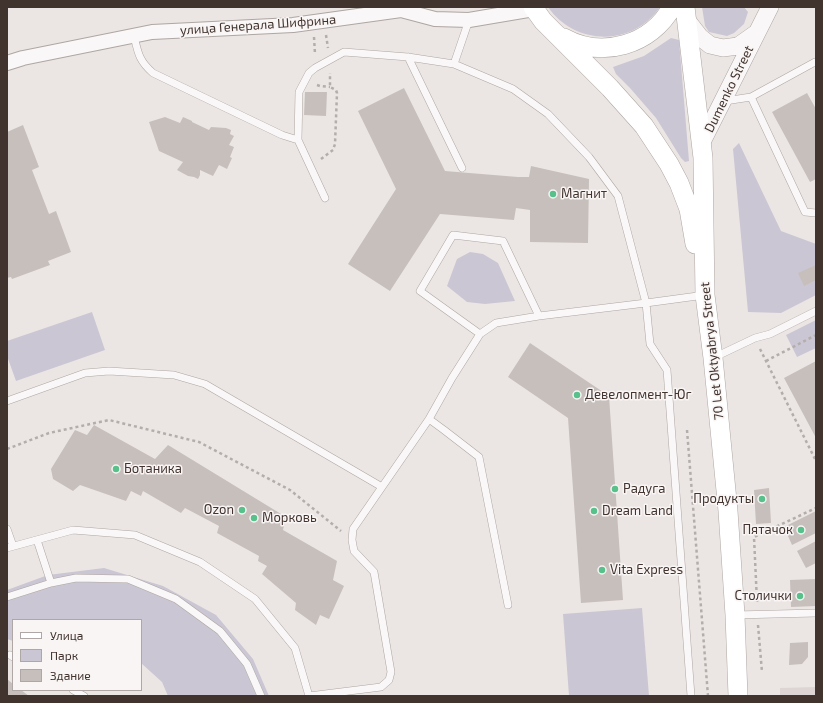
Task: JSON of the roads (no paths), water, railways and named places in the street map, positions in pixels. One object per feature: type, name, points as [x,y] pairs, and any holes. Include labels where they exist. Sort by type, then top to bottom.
[{"type":"main road","points":[[533,8],[543,21],[610,88],[644,126],[674,174],[689,209],[705,295]]},
{"type":"main road","points":[[554,32],[575,43],[590,47],[606,48],[622,46],[650,32],[662,22],[681,11]]},
{"type":"main road","name":"70 Let Oktyabrya Street","points":[[681,11],[702,151],[705,295],[713,358],[728,511],[735,615],[738,696]]},
{"type":"main road","points":[[674,174],[684,177],[693,175],[696,171],[702,151]]},
{"type":"street","name":"Dumenko Street","points":[[702,151],[723,101],[770,7]]},
{"type":"street","name":"улица Генерала Шифрина","points":[[7,63],[23,58],[152,32],[293,25],[398,9],[435,19],[469,20],[533,8]]},
{"type":"street","name":"Dumenko Street","points":[[681,11],[700,37],[710,45],[723,48],[738,46],[756,34]]},
{"type":"lane","points":[[454,64],[469,20]]},
{"type":"lane","points":[[134,36],[138,53],[144,65],[153,73],[282,135],[298,140]]},
{"type":"lane","points":[[325,198],[298,140],[299,92],[309,73],[344,52],[408,57],[454,64],[512,89],[548,114],[589,157],[618,196],[646,303],[650,344],[667,370],[691,696]]},
{"type":"lane","points":[[408,57],[462,168]]},
{"type":"lane","points":[[723,101],[751,97],[816,60]]},
{"type":"lane","points":[[751,97],[805,212],[816,213]]},
{"type":"lane","points":[[480,334],[420,291],[453,235],[503,241],[539,316]]},
{"type":"lane","points":[[7,529],[10,547],[73,530],[135,535],[200,562],[255,600],[295,648],[309,696],[381,687],[389,680],[391,672],[374,572],[354,552],[352,540],[353,529],[429,419],[452,378],[480,334],[496,323],[539,316],[705,295]]},
{"type":"lane","points":[[713,358],[754,338],[770,334],[816,312]]},
{"type":"lane","points":[[7,401],[86,373],[109,371],[174,375],[204,384],[382,487]]},
{"type":"lane","points":[[429,419],[479,457],[508,605]]},
{"type":"lane","points":[[37,540],[51,583]]},
{"type":"lane","points":[[7,597],[51,583],[76,578],[128,579],[176,599],[220,631],[247,664],[261,696]]},
{"type":"lane","points":[[735,615],[816,613]]},
{"type":"lane","points":[[75,691],[84,696]]},
{"type":"place","name":"Магнит","points":[[553,194]]},
{"type":"place","name":"Девелопмент-Юг","points":[[577,395]]},
{"type":"place","name":"Ботаника","points":[[116,469]]},
{"type":"place","name":"Радуга","points":[[615,489]]},
{"type":"place","name":"Продукты","points":[[762,499]]},
{"type":"place","name":"Ozon","points":[[242,510]]},
{"type":"place","name":"Dream Land","points":[[594,511]]},
{"type":"place","name":"Морковь","points":[[254,518]]},
{"type":"place","name":"Пятачок","points":[[801,530]]},
{"type":"place","name":"Vita Express","points":[[602,570]]},
{"type":"place","name":"Столички","points":[[800,596]]}]
